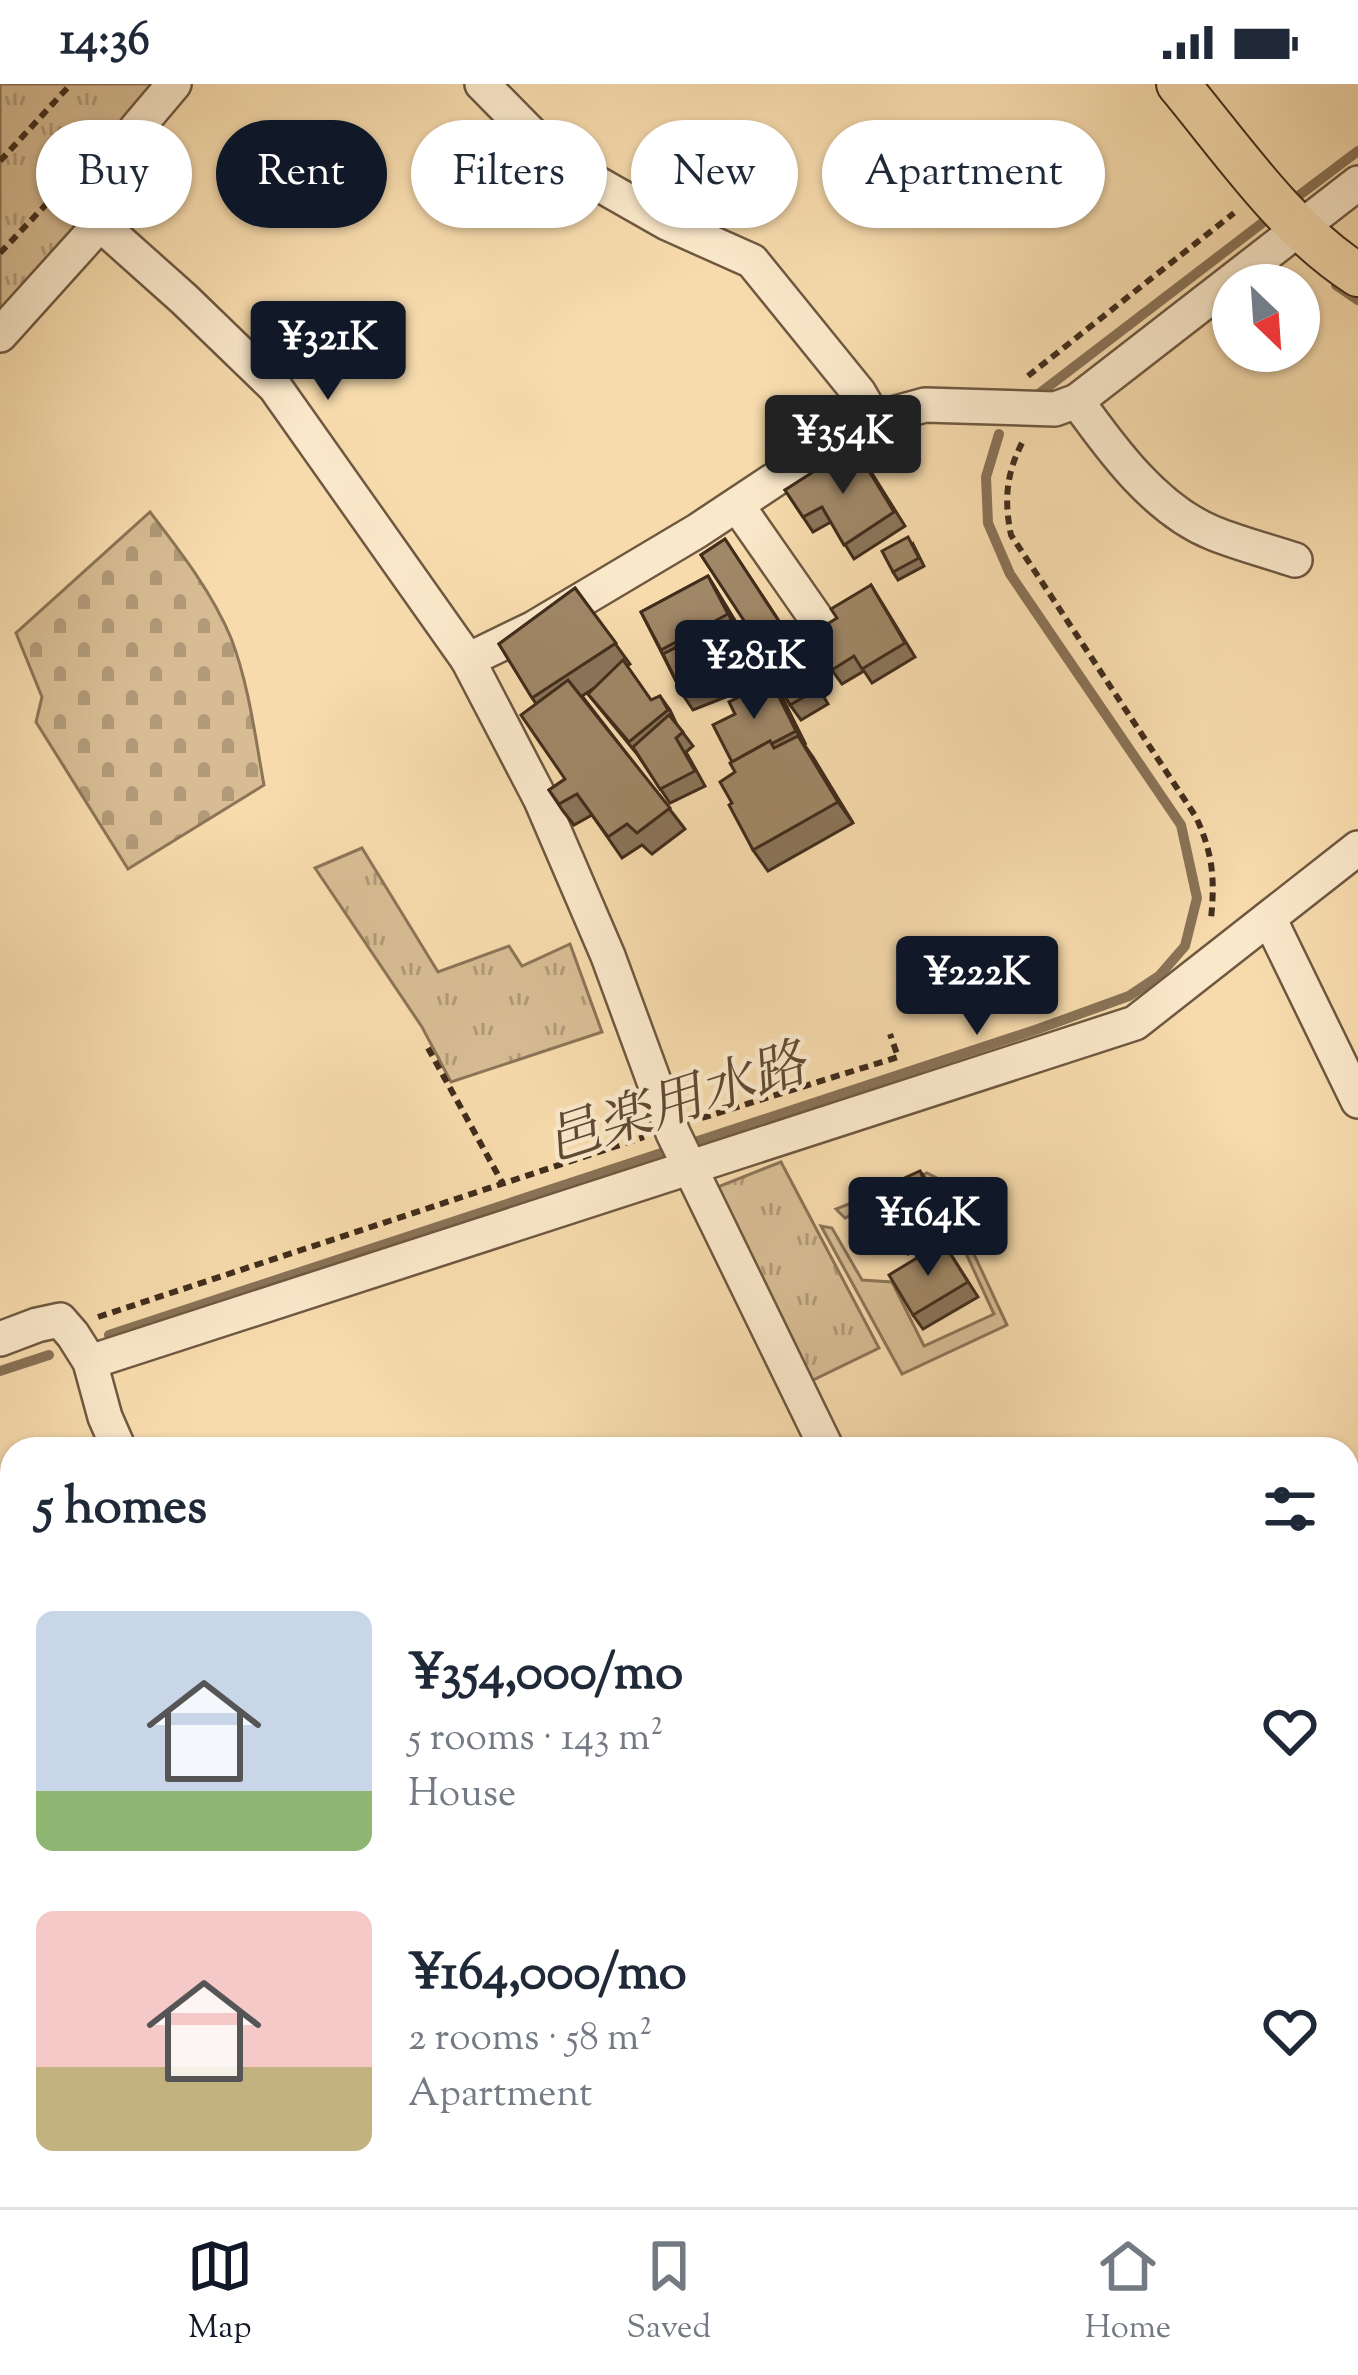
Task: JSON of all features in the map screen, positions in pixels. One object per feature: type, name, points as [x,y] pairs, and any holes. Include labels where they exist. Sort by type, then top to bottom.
[{"type":"main road","points":[[1178,84],[1282,209],[1358,275]]},
{"type":"street","points":[[144,120],[174,84]]},
{"type":"street","points":[[482,84],[558,161],[667,223],[752,261],[860,394],[874,419]]},
{"type":"street","points":[[1066,405],[1282,209],[1358,183]]},
{"type":"street","points":[[0,335],[96,228]]},
{"type":"street","points":[[104,228],[275,387],[468,660],[541,800],[608,956],[680,1146],[821,1437]]},
{"type":"street","points":[[468,660],[534,628],[737,505],[845,433],[874,419],[925,405],[1066,405],[1100,432],[1171,508],[1210,532],[1295,560]]},
{"type":"street","points":[[737,505],[820,624]]},
{"type":"street","points":[[90,1363],[680,1146],[1135,1023],[1358,848]]},
{"type":"street","points":[[1269,918],[1358,1101]]},
{"type":"street","points":[[0,1339],[60,1320],[90,1363],[114,1437]]},
{"type":"path","points":[[0,161],[71,84]]},
{"type":"path","points":[[989,406],[1141,290],[1282,209]]},
{"type":"path","points":[[0,253],[36,215]]},
{"type":"path","points":[[1066,405],[1030,432],[1012,462],[1006,490],[1011,535],[1196,817],[1209,845],[1213,902],[1197,975]]},
{"type":"path","points":[[64,1328],[503,1184],[680,1146],[898,1057],[890,1034]]},
{"type":"path","points":[[428,1048],[503,1184]]},
{"type":"green space","points":[[0,84],[158,84],[139,120],[36,120],[36,228],[74,228],[0,310]]},
{"type":"green space","points":[[150,512],[205,588],[231,638],[247,692],[264,785],[128,869],[36,722],[42,697],[16,633]]},
{"type":"green space","points":[[362,848],[438,972],[509,946],[522,966],[570,944],[602,1032],[451,1082],[422,1027],[315,868]]},
{"type":"green space","points":[[781,1162],[879,1348],[809,1382],[715,1188]]},
{"type":"green space","points":[[927,1173],[939,1179],[1007,1325],[902,1374],[821,1226],[832,1228],[862,1280],[892,1282],[924,1346],[994,1314],[934,1184],[928,1182],[845,1218],[836,1209]]},
{"type":"building","points":[[858,453],[894,512],[844,545],[822,507],[803,517],[785,490],[830,461],[834,467]]},
{"type":"building","points":[[908,537],[919,558],[893,572],[882,551]]},
{"type":"building","points":[[725,539],[782,626],[758,642],[701,555]]},
{"type":"building","points":[[708,576],[728,614],[661,650],[641,612]]},
{"type":"building","points":[[871,585],[905,643],[862,669],[854,656],[832,670],[811,634],[837,618],[831,609]]},
{"type":"building","points":[[575,588],[616,643],[532,698],[499,644]]},
{"type":"building","points":[[733,619],[759,671],[742,680],[735,666],[718,675],[721,681],[683,695],[663,654]]},
{"type":"building","points":[[793,647],[818,689],[790,705],[766,663]]},
{"type":"building","points":[[623,660],[651,700],[660,696],[668,710],[629,742],[588,694]]},
{"type":"building","points":[[568,680],[670,808],[637,833],[627,824],[608,837],[577,794],[559,804],[549,790],[565,779],[521,715]]},
{"type":"building","points":[[771,681],[796,731],[732,762],[713,725],[735,714],[729,702]]},
{"type":"building","points":[[669,715],[683,732],[676,738],[695,771],[660,789],[633,747]]},
{"type":"building","points":[[798,736],[838,802],[753,850],[720,782],[735,772],[730,763],[770,741],[774,748]]},
{"type":"building","points":[[920,1171],[942,1220],[898,1240],[876,1191]]},
{"type":"building","points":[[943,1242],[968,1282],[913,1315],[889,1275]]},
{"type":"waterway","name":"邑楽用水路","points":[[1289,203],[1358,151]]},
{"type":"waterway","name":"邑楽用水路","points":[[1036,396],[1274,214]]},
{"type":"waterway","points":[[1336,285],[1358,300]]},
{"type":"waterway","name":"邑楽用水路","points":[[109,1335],[1038,1029],[1129,996],[1159,976],[1185,946],[1197,898],[1181,825],[1010,574],[988,523],[986,477],[999,434]]},
{"type":"waterway","name":"邑楽用水路","points":[[0,1371],[49,1355]]}]
